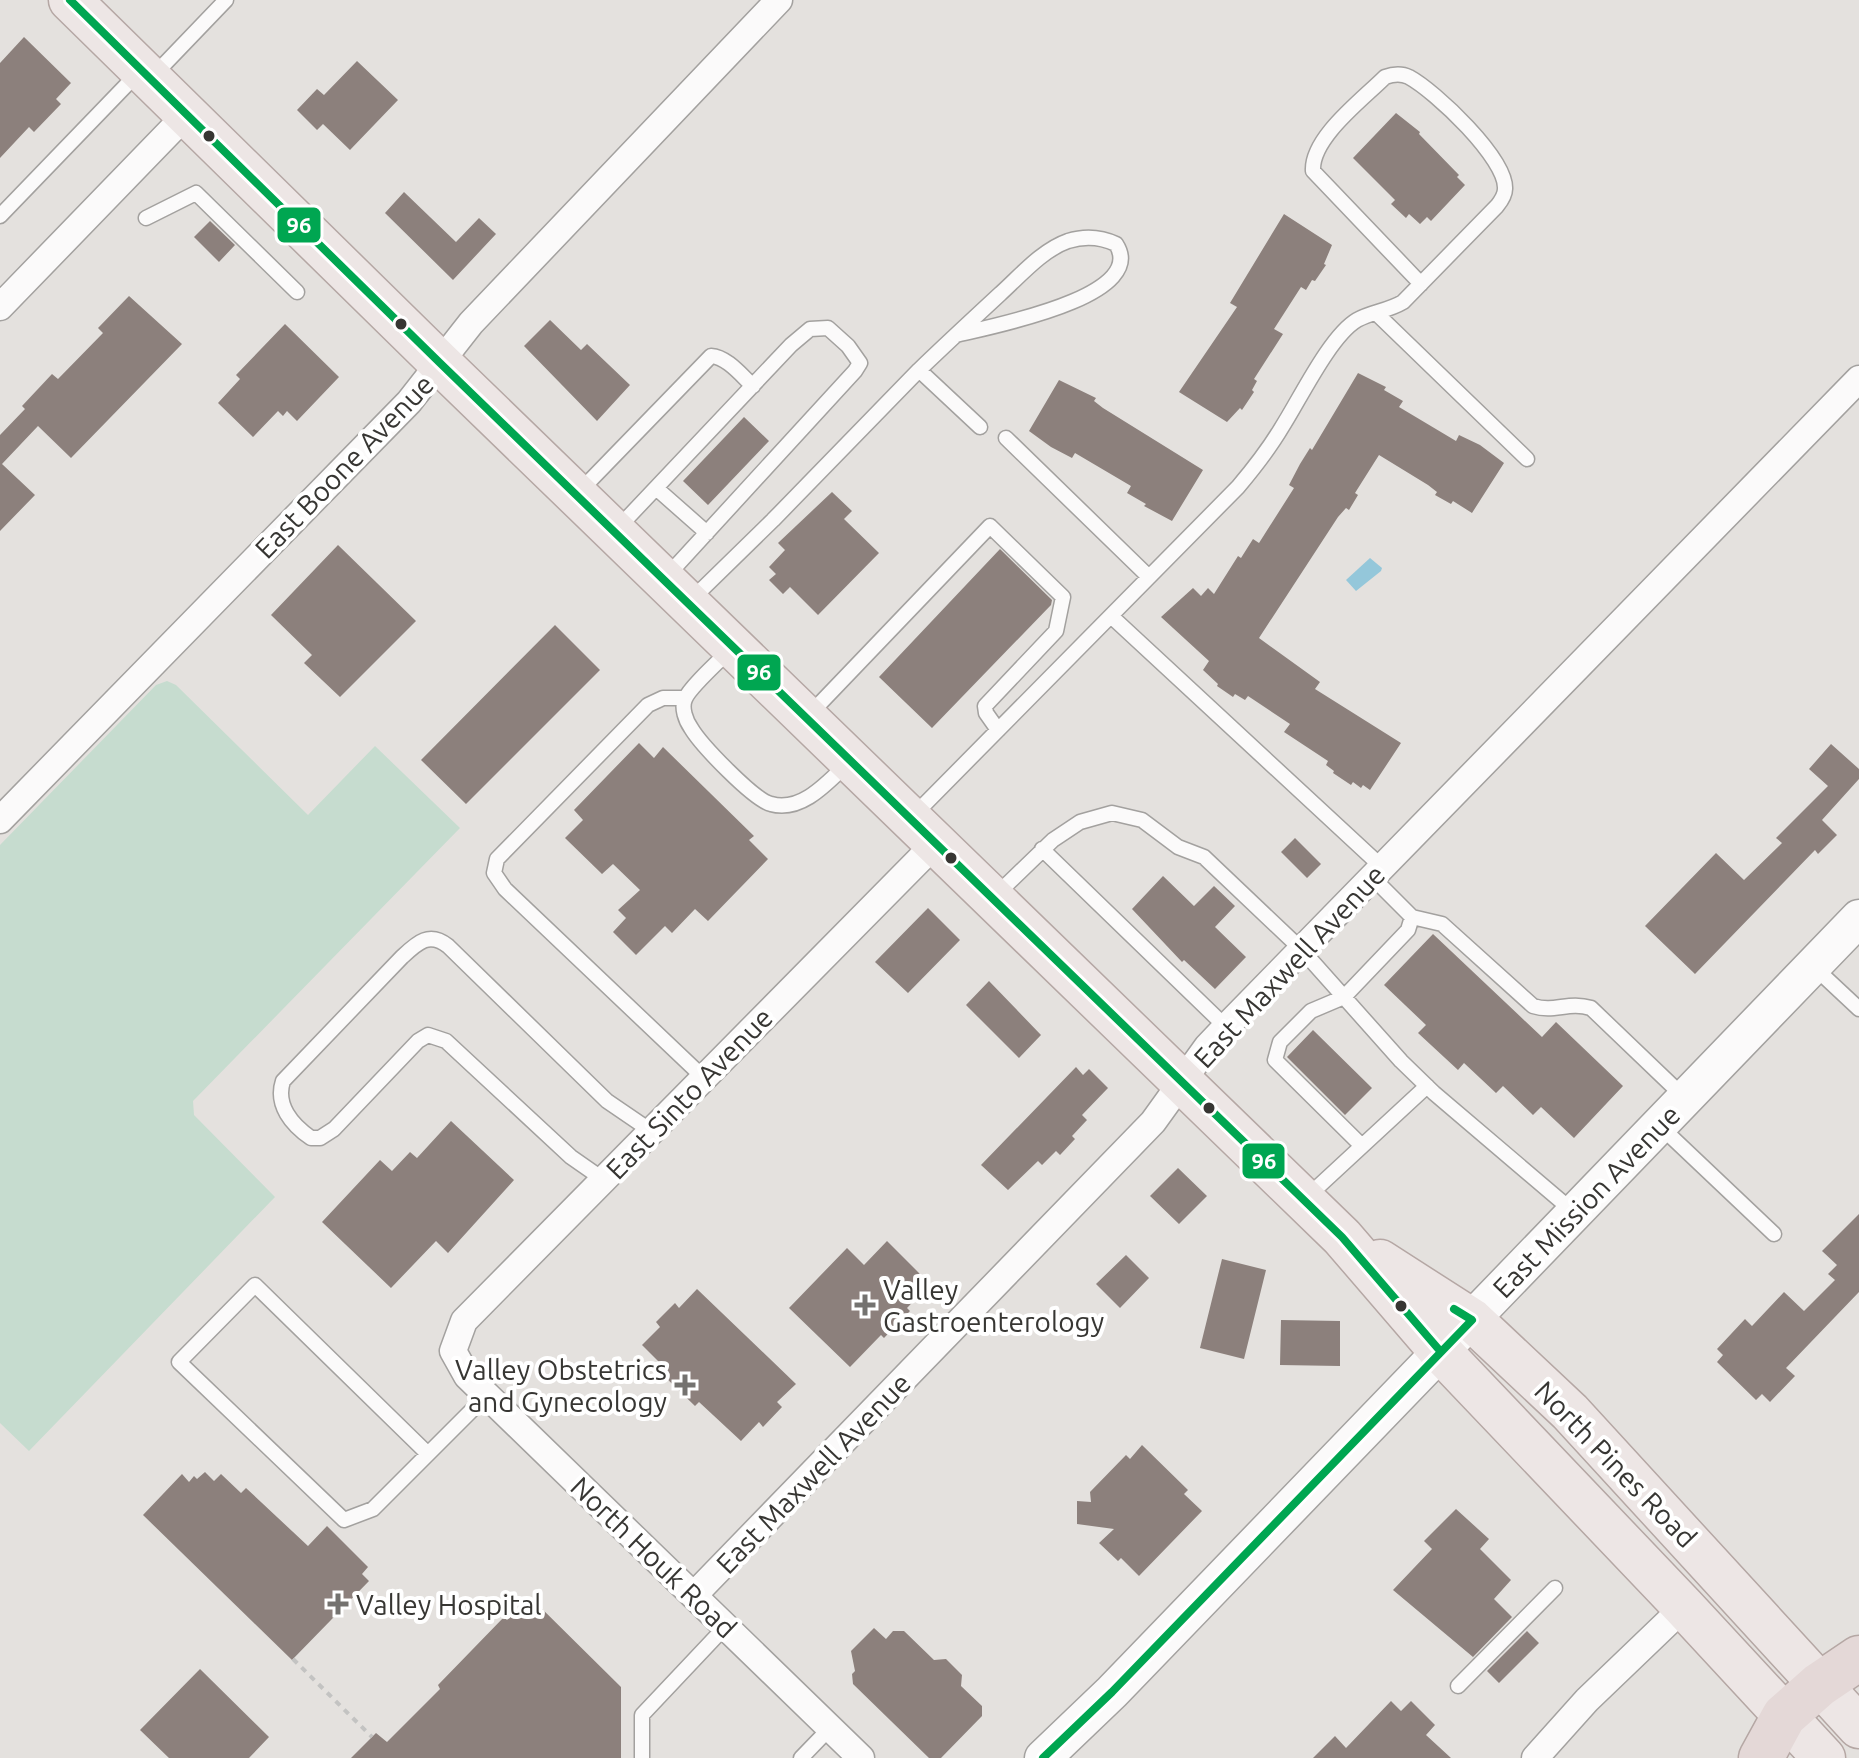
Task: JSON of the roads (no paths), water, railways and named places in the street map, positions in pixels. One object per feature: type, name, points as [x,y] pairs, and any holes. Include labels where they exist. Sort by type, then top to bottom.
[{"type":"highway","points":[[1761,1758],[1784,1716],[1819,1685],[1859,1658]]},
{"type":"main road","name":"North Pines Road","points":[[70,0],[1342,1237],[1441,1352],[1824,1758]]},
{"type":"main road","name":"North Pines Road","points":[[1342,1237],[1472,1320],[1570,1412],[1859,1727]]},
{"type":"street","name":"East Boone Avenue","points":[[0,820],[409,402],[471,323],[779,0]]},
{"type":"street","points":[[0,307],[187,114]]},
{"type":"street","name":"East Maxwell Avenue","points":[[694,1595],[1153,1122],[1207,1047],[1226,1027],[1859,379]]},
{"type":"street","name":"East Sinto Avenue","points":[[453,1351],[464,1321],[704,1078],[923,830]]},
{"type":"street","name":"East Mission Avenue","points":[[1043,1758],[1112,1692],[1859,918]]},
{"type":"street","name":"North Houk Road","points":[[453,1351],[467,1376],[861,1758]]},
{"type":"street","points":[[1535,1758],[1587,1700],[1684,1607]]},
{"type":"lane","points":[[0,216],[226,0]]},
{"type":"lane","points":[[923,830],[998,730],[1257,465],[1333,344],[1355,321],[1403,302],[1421,284],[1497,206],[1505,189],[1491,152],[1409,77],[1394,74],[1385,77],[1319,144],[1312,162],[1313,171],[1421,284]]},
{"type":"lane","points":[[146,218],[196,193],[297,292]]},
{"type":"lane","points":[[676,590],[773,520],[919,370],[956,335],[1029,267],[1050,250],[1069,241],[1090,237],[1106,239],[1116,244],[1122,252],[1117,273],[1085,296],[1047,312],[956,335]]},
{"type":"lane","points":[[1376,313],[1527,459]]},
{"type":"lane","points":[[615,531],[791,345],[810,329],[828,328],[848,346],[860,363],[847,382],[707,533],[676,590]]},
{"type":"lane","points":[[577,494],[711,356],[717,355],[753,386]]},
{"type":"lane","points":[[919,370],[980,427]]},
{"type":"lane","points":[[1006,438],[1149,577]]},
{"type":"lane","points":[[656,488],[707,533]]},
{"type":"lane","points":[[807,716],[990,526],[1063,597],[1056,631],[985,706],[986,713],[998,730]]},
{"type":"lane","points":[[1111,616],[1377,872],[1412,917],[1442,924],[1533,1006],[1548,1011],[1576,1003],[1591,1008],[1685,1098]]},
{"type":"lane","points":[[1056,631],[1076,651]]},
{"type":"lane","points":[[734,646],[685,698],[684,709],[692,731],[751,793],[771,804],[792,804],[817,793],[852,760]]},
{"type":"lane","points":[[685,698],[663,698],[648,705],[497,859],[494,873],[505,889],[704,1078]]},
{"type":"lane","points":[[993,898],[1042,849],[1080,822],[1112,813],[1142,820],[1178,847],[1204,857],[1302,950],[1427,1086],[1575,1213]]},
{"type":"lane","points":[[1042,849],[1226,1027]]},
{"type":"lane","points":[[1362,1146],[1275,1060],[1280,1042],[1311,1011],[1344,997],[1408,930],[1412,917]]},
{"type":"lane","points":[[604,1180],[571,1157],[457,1051],[433,1035],[418,1041],[334,1129],[320,1138],[311,1138],[292,1121],[284,1109],[280,1091],[283,1081],[402,957],[430,937],[448,946],[607,1101],[651,1131]]},
{"type":"lane","points":[[1813,966],[1859,1009]]},
{"type":"lane","points":[[1304,1200],[1427,1086]]},
{"type":"lane","points":[[1659,1126],[1774,1234]]},
{"type":"lane","points":[[428,1454],[255,1285],[179,1362],[344,1520],[373,1509],[428,1454],[487,1395]]},
{"type":"lane","points":[[1458,1686],[1555,1588]]},
{"type":"lane","points":[[642,1758],[642,1715],[726,1626]]},
{"type":"lane","points":[[801,1758],[830,1728]]},
{"type":"water","points":[[1370,558],[1382,568],[1381,571],[1356,591],[1346,580]]},
{"type":"place","name":"Valley Gastroenterology","points":[[865,1305]]},
{"type":"place","name":"Valley Obstetrics and Gynecology","points":[[685,1385]]},
{"type":"place","name":"Valley Hospital","points":[[338,1604]]}]
